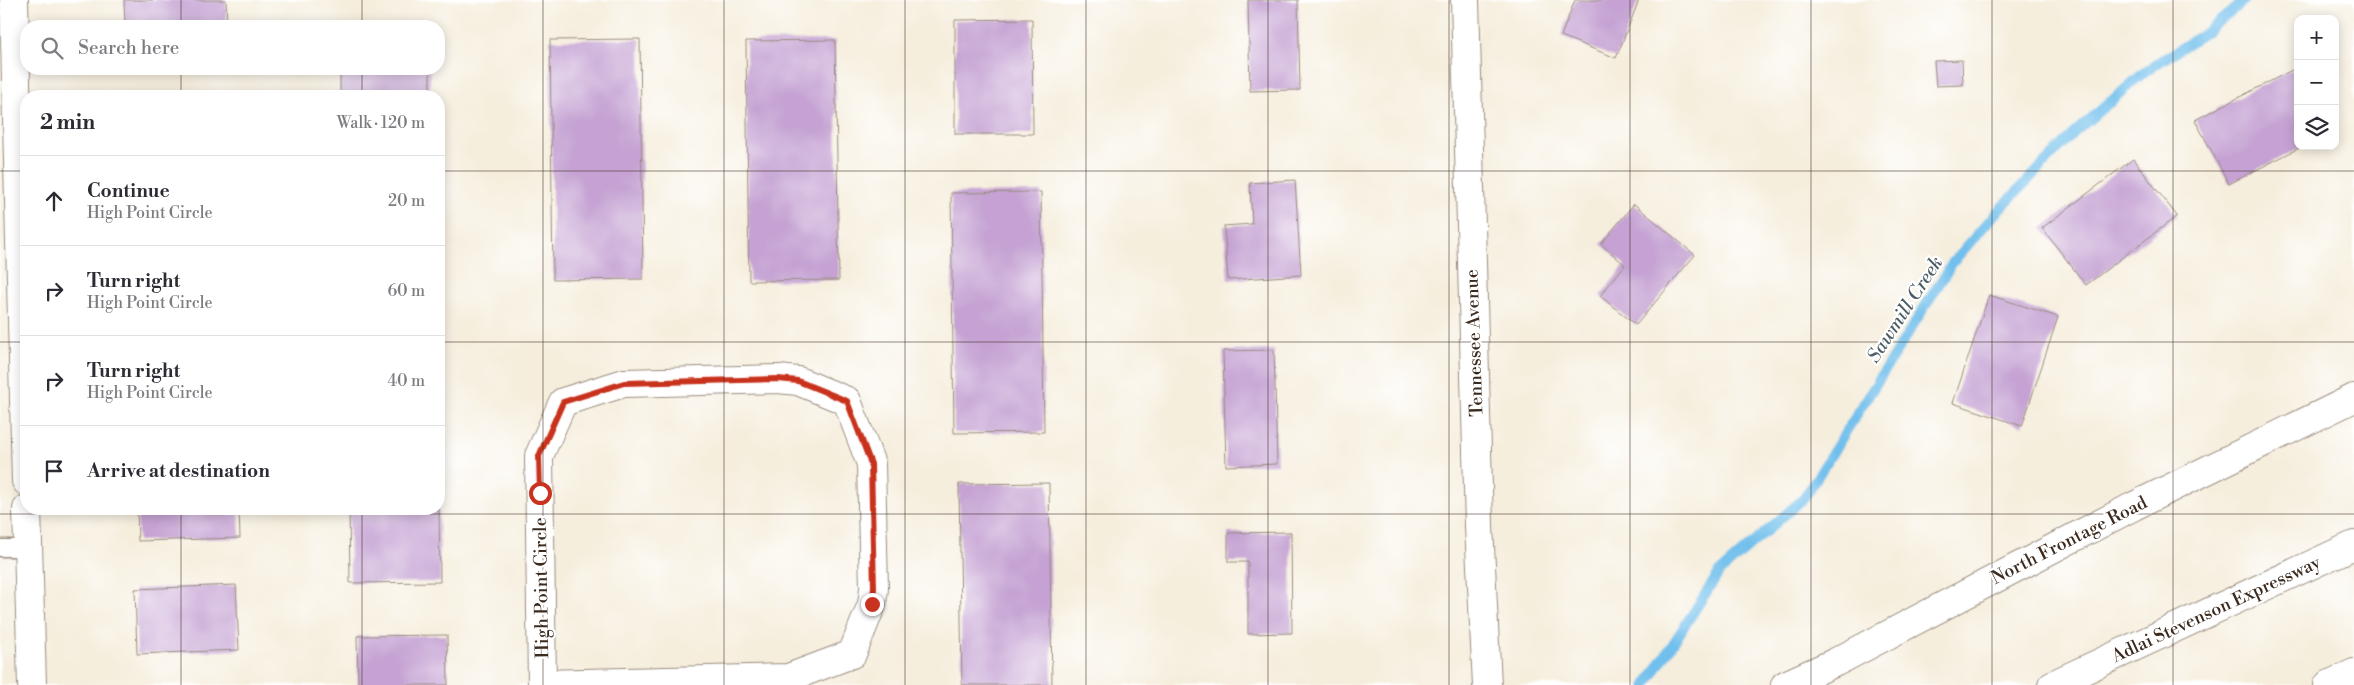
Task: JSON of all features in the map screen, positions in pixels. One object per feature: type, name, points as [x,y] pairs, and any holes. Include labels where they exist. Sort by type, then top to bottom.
[{"type":"main road","points":[[14,0],[20,240]]},
{"type":"main road","name":"Tennessee Avenue","points":[[1465,0],[1478,526],[1487,685]]},
{"type":"main road","name":"High Point Circle","points":[[778,379],[798,381],[847,401],[871,464],[874,588],[872,604],[852,654],[788,678],[542,685],[539,456],[563,402],[624,383],[778,379]]},
{"type":"main road","name":"North Frontage Road","points":[[1785,685],[1836,662],[2134,506],[2354,398]]},
{"type":"main road","points":[[27,515],[32,685]]},
{"type":"main road","name":"Adlai Stevenson Expressway","points":[[2052,685],[2354,545]]},
{"type":"main road","points":[[2328,685],[2354,673]]},
{"type":"lane","points":[[0,548],[28,548]]},
{"type":"building","points":[[124,0],[226,0],[227,20],[125,20]]},
{"type":"building","points":[[1248,0],[1298,0],[1300,90],[1250,91]]},
{"type":"building","points":[[1575,0],[1639,0],[1616,58],[1561,36]]},
{"type":"building","points":[[1032,19],[1033,134],[955,134],[955,20]]},
{"type":"building","points":[[640,39],[643,279],[553,280],[550,40]]},
{"type":"building","points":[[835,40],[839,280],[749,281],[746,41]]},
{"type":"building","points":[[1962,60],[1963,85],[1936,86],[1934,61]]},
{"type":"building","points":[[2294,69],[2295,150],[2229,184],[2195,120]]},
{"type":"building","points":[[340,75],[430,75],[430,90],[340,90]]},
{"type":"building","points":[[2133,159],[2177,216],[2086,285],[2042,228]]},
{"type":"building","points":[[1295,180],[1301,275],[1228,280],[1224,226],[1252,224],[1250,183]]},
{"type":"building","points":[[1041,192],[1044,432],[954,433],[951,193]]},
{"type":"building","points":[[1634,204],[1695,255],[1636,325],[1600,296],[1625,265],[1601,244]]},
{"type":"building","points":[[1989,295],[2058,317],[2022,426],[1953,403]]},
{"type":"building","points":[[1274,350],[1277,464],[1226,466],[1223,351]]},
{"type":"building","points":[[1049,483],[1052,685],[962,685],[959,484]]},
{"type":"building","points":[[137,515],[239,515],[240,538],[138,541]]},
{"type":"building","points":[[349,515],[439,515],[440,582],[350,583]]},
{"type":"building","points":[[1291,532],[1292,633],[1248,634],[1248,562],[1228,562],[1228,533]]},
{"type":"building","points":[[236,585],[239,650],[137,654],[135,589]]},
{"type":"building","points":[[447,635],[448,685],[358,685],[357,636]]},
{"type":"waterway","name":"Sawmill Creek","points":[[1646,685],[1719,573],[1804,498],[1953,262],[1995,214],[2075,132],[2147,70],[2206,32],[2245,0]]},
{"type":"route","points":[[540,493],[539,456],[563,402],[624,383],[778,379],[798,381],[847,401],[871,464],[874,588],[872,604]]}]
